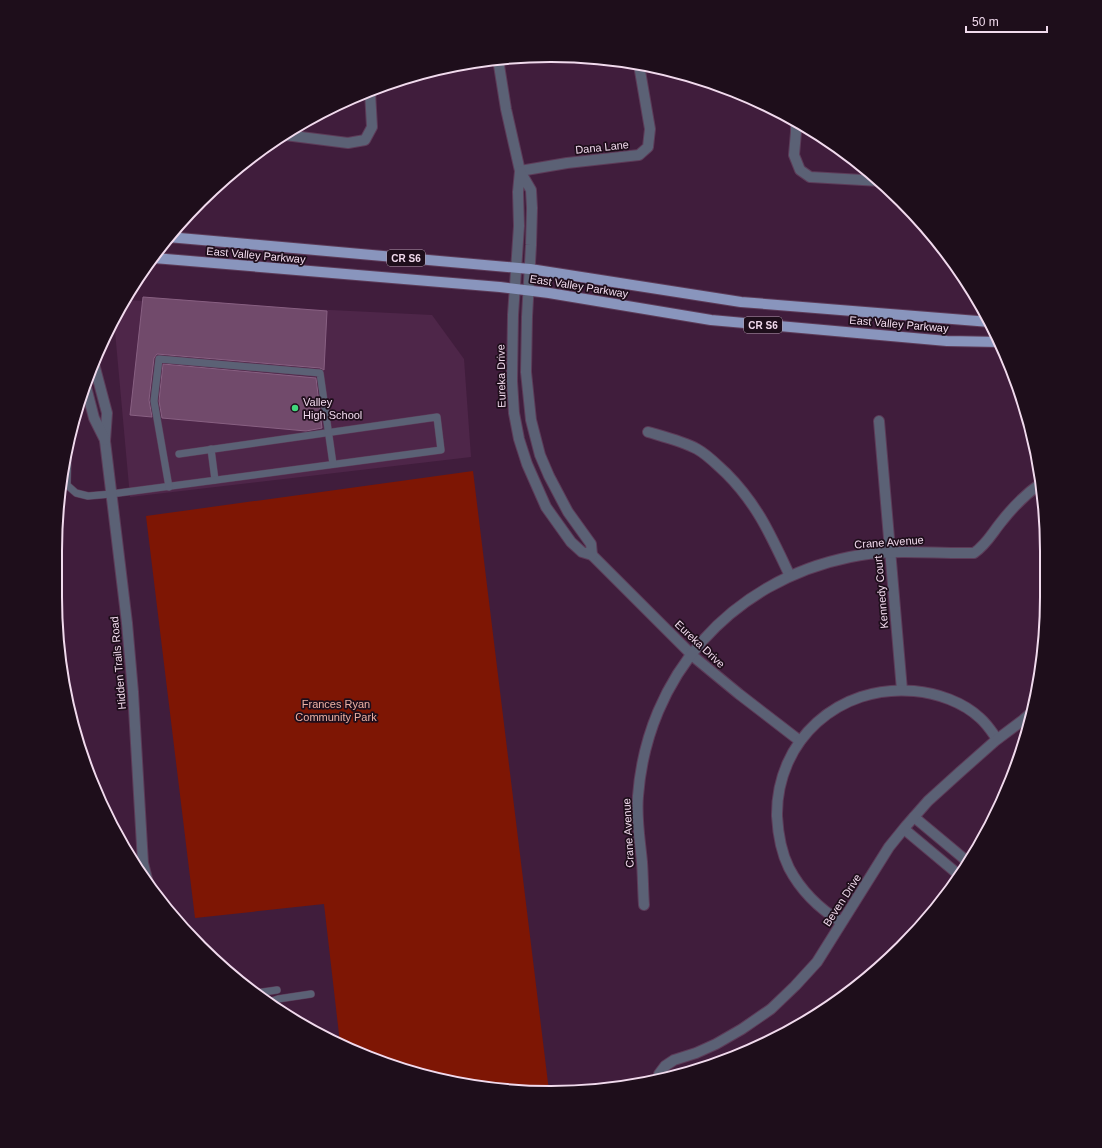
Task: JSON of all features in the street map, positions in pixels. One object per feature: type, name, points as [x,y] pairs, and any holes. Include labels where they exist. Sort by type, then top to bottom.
[{"type":"main road","name":"East Valley Parkway","points":[[176,238],[530,269],[741,302],[982,321]]},
{"type":"main road","name":"East Valley Parkway","points":[[159,258],[528,290],[711,320],[947,341],[993,342]]},
{"type":"street","name":"Eureka Drive","points":[[499,65],[506,109],[520,171],[531,190],[532,224],[528,290],[526,372],[528,396],[535,437],[549,476],[568,512],[591,544],[592,556]]},
{"type":"street","name":"Dana Lane","points":[[520,171],[567,163],[639,155],[648,146],[650,129],[640,70]]},
{"type":"street","points":[[293,136],[348,143],[365,140],[372,127],[370,97]]},
{"type":"street","points":[[796,128],[794,155],[800,170],[810,177],[870,180]]},
{"type":"street","name":"Eureka Drive","points":[[520,171],[512,381],[514,413],[519,439],[527,464],[546,507],[571,542],[582,552],[592,556],[691,654],[739,694],[800,741]]},
{"type":"street","name":"Hidden Trails Road","points":[[96,372],[106,413],[105,441],[133,692],[143,863],[145,870]]},
{"type":"street","name":"Hidden Trails Road","points":[[88,394],[94,418],[105,441]]},
{"type":"street","name":"Kennedy Court","points":[[879,421],[902,690]]},
{"type":"street","points":[[648,432],[678,440],[699,450],[734,482],[751,502],[765,524],[790,576]]},
{"type":"street","name":"Crane Avenue","points":[[644,905],[637,797],[640,774],[655,719],[671,685],[691,654],[703,639],[737,608],[767,588],[790,576],[819,565],[850,557],[890,552],[974,553],[983,546],[1002,520],[1036,487]]},
{"type":"street","points":[[841,922],[823,911],[803,890],[789,868],[781,848],[777,820],[777,804],[780,784],[786,766],[800,741],[822,718],[835,708],[851,700],[871,693],[902,690],[923,692],[953,701],[980,718],[997,739]]},
{"type":"street","name":"Beven Drive","points":[[659,1074],[665,1066],[674,1060],[696,1053],[716,1044],[742,1029],[771,1009],[795,986],[817,962],[889,847],[904,828],[928,801],[997,739],[1024,719]]},
{"type":"street","points":[[914,817],[964,859]]},
{"type":"street","points":[[904,828],[956,872]]},
{"type":"lane","points":[[169,486],[154,401],[158,359],[320,373],[333,464]]},
{"type":"lane","points":[[66,485],[76,493],[88,496],[111,494],[441,450],[437,417],[179,454]]},
{"type":"lane","points":[[211,450],[215,480]]},
{"type":"lane","points":[[263,992],[277,990]]},
{"type":"lane","points":[[274,1000],[278,998],[311,994]]},
{"type":"shaded area","name":"Valley High School","points":[[131,300],[432,315],[464,359],[471,457],[130,497],[115,330]]},
{"type":"green space","name":"Frances Ryan Community Park","points":[[473,471],[548,1086],[487,1082],[456,1077],[394,1060],[339,1038],[324,904],[195,918],[146,516]]},
{"type":"building","points":[[143,297],[327,311],[324,370],[320,368],[157,354],[154,358],[149,400],[152,417],[130,415]]},
{"type":"building","points":[[163,364],[316,378],[322,428],[306,431],[162,418],[159,401]]},
{"type":"place","name":"Valley High School","points":[[295,408]]}]
